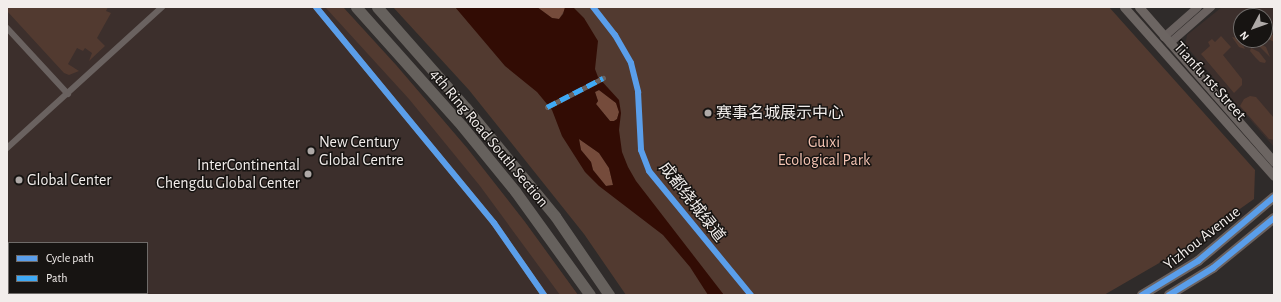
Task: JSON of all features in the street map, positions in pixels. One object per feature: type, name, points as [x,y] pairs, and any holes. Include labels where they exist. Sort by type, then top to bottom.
[{"type":"highway","name":"4th Ring Road South Section","points":[[356,7],[462,126],[516,191],[590,295]]},
{"type":"highway","name":"4th Ring Road South Section","points":[[376,7],[466,108],[555,216],[609,295]]},
{"type":"main road","name":"Tianfu 1st Street","points":[[1124,7],[1274,176]]},
{"type":"main road","name":"Tianfu 1st Street","points":[[1139,7],[1274,162]]},
{"type":"main road","name":"Yizhou Avenue","points":[[1142,295],[1198,261],[1274,197]]},
{"type":"main road","name":"Yizhou Avenue","points":[[1169,295],[1213,268],[1274,218]]},
{"type":"street","points":[[7,148],[162,7]]},
{"type":"street","points":[[316,7],[494,222],[544,295]]},
{"type":"street","points":[[1167,40],[1198,7]]},
{"type":"street","points":[[1167,40],[1211,7]]},
{"type":"street","points":[[7,28],[68,94]]},
{"type":"street","points":[[547,107],[603,78]]},
{"type":"shaded area","points":[[7,7],[343,7],[396,65],[467,148],[525,222],[578,295],[7,295]]},
{"type":"shaded area","points":[[455,7],[537,7],[552,18],[559,19],[563,14],[565,7],[573,7],[584,18],[598,41],[595,69],[598,77],[619,100],[621,113],[619,130],[622,152],[628,167],[636,181],[724,295],[708,295],[690,267],[663,235],[599,186],[585,172],[562,136],[552,110],[537,92],[505,66]],"holes":[[[599,90],[616,103],[619,112],[617,119],[614,121],[610,121],[596,104],[598,101],[595,92]],[[579,139],[599,153],[609,168],[613,185],[606,186],[593,170],[591,162],[581,150]]]},
{"type":"shaded area","points":[[537,7],[566,8],[559,19],[552,18]]},
{"type":"shaded area","points":[[1222,7],[1274,7],[1274,147],[1185,45],[1187,35]]},
{"type":"shaded area","points":[[599,90],[616,103],[619,112],[617,119],[614,121],[610,121],[596,104],[598,101],[595,92]]},
{"type":"shaded area","points":[[579,139],[599,153],[609,168],[613,185],[606,186],[593,170],[591,162],[581,150]]},
{"type":"green space","points":[[7,7],[108,7],[106,11],[111,13],[97,38],[105,46],[89,61],[92,53],[85,48],[83,51],[77,48],[68,64],[79,71],[69,75],[64,73],[7,11]]},
{"type":"green space","points":[[325,7],[343,7],[396,65],[467,148],[525,222],[578,295],[560,295],[480,186],[409,99]]},
{"type":"green space","name":"Guixi Ecological Park","points":[[393,7],[1109,7],[1255,170],[1254,199],[1180,251],[1104,295],[626,295],[584,234],[469,90]]},
{"type":"green space","points":[[1221,36],[1231,47],[1223,55],[1242,79],[1242,85],[1234,93],[1201,54],[1210,46],[1208,42],[1212,39],[1215,42]]},
{"type":"green space","points":[[1251,48],[1259,52],[1266,61],[1265,63],[1260,62],[1250,51]]},
{"type":"green space","points":[[1261,48],[1266,48],[1270,57]]},
{"type":"green space","points":[[1250,96],[1256,97],[1274,118],[1274,140],[1269,139],[1240,106],[1244,99]]},
{"type":"marked path","points":[[547,107],[603,78]]},
{"type":"cycle path","points":[[316,7],[494,223],[544,295]]},
{"type":"cycle path","name":"成都绕城绿道","points":[[593,7],[615,35],[631,63],[638,92],[641,150],[649,171],[751,295]]},
{"type":"cycle path","points":[[1142,295],[1198,261],[1274,197]]},
{"type":"cycle path","points":[[1169,295],[1213,268],[1274,218]]},
{"type":"place","name":"赛事名城展示中心","points":[[708,113]]},
{"type":"place","name":"New Century Global Centre","points":[[311,151]]},
{"type":"place","name":"InterContinental Chengdu Global Center","points":[[308,174]]},
{"type":"place","name":"Global Center","points":[[19,180]]}]
